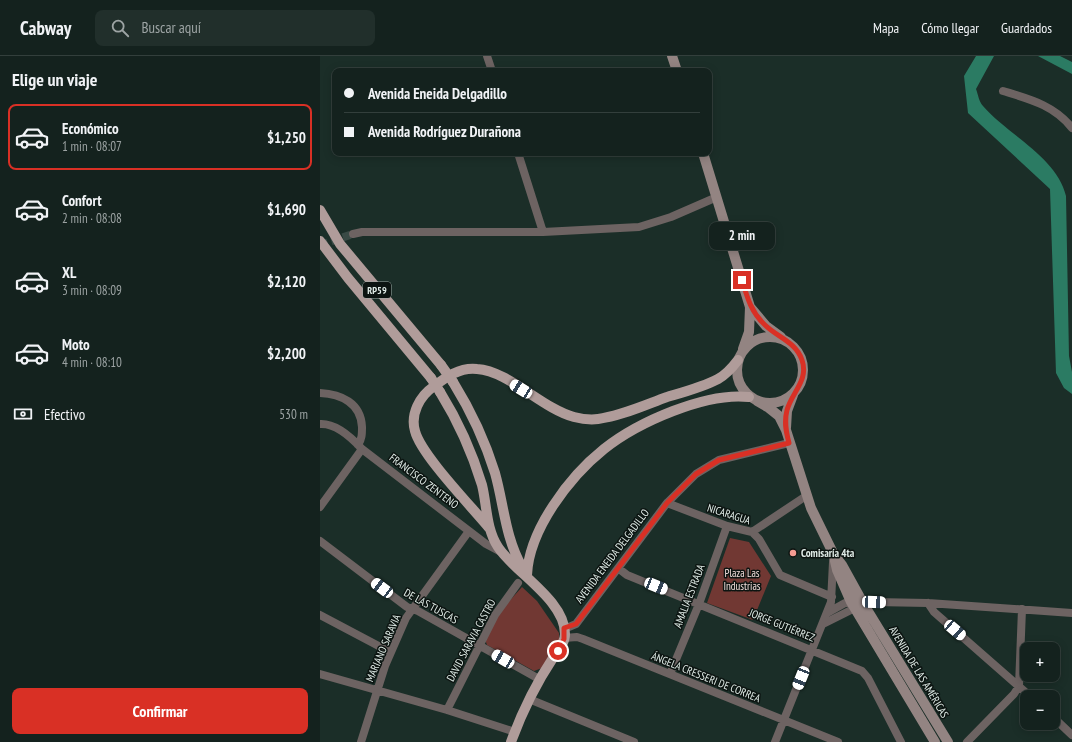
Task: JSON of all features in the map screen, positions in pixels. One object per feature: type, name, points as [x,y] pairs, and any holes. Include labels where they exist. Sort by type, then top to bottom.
[{"type":"main road","points":[[672,56],[676,68]]},
{"type":"main road","points":[[704,156],[750,307],[749,332],[736,372],[738,382],[753,399],[779,416],[786,430]]},
{"type":"main road","name":"RP59","points":[[320,210],[345,250],[441,365],[453,382],[476,423],[485,446],[495,474],[510,544],[527,575]]},
{"type":"main road","name":"RP59","points":[[320,241],[348,278],[431,378],[440,392],[468,444],[482,485],[490,529]]},
{"type":"main road","points":[[750,307],[766,326],[786,340],[799,352],[804,370],[801,383],[794,394],[787,411],[786,430]]},
{"type":"main road","points":[[511,742],[529,699],[539,679],[558,651],[564,633],[553,605],[527,575],[502,552],[490,529],[416,437],[413,422],[418,404],[428,390],[460,370],[484,370],[502,377],[558,411],[574,417],[597,420],[619,414],[712,382],[730,371],[748,345],[757,339],[771,337],[786,340]]},
{"type":"main road","points":[[527,575],[529,553],[547,516],[567,487],[603,449],[646,423],[689,406],[716,398],[731,395],[753,399],[767,404],[776,403],[794,394]]},
{"type":"main road","name":"AVENIDA DE LAS AMÉRICAS","points":[[786,430],[806,496],[833,553],[842,565],[856,605],[935,742]]},
{"type":"main road","name":"AVENIDA DE LAS AMÉRICAS","points":[[856,605],[948,742]]},
{"type":"street","points":[[487,56],[491,68]]},
{"type":"street","points":[[1003,91],[1049,106],[1067,121],[1072,128]]},
{"type":"street","points":[[519,156],[543,232]]},
{"type":"street","points":[[353,234],[370,232],[543,232],[640,227],[671,217],[717,197]]},
{"type":"street","points":[[320,393],[342,396],[357,409],[362,418],[360,447],[320,507]]},
{"type":"street","name":"FRANCISCO ZENTENO","points":[[320,424],[334,427],[352,439],[360,447],[469,531],[493,548],[502,552]]},
{"type":"street","name":"AVENIDA ENEIDA DELGADILLO","points":[[564,633],[576,624],[667,503],[696,474],[711,464],[747,452],[789,443]]},
{"type":"street","points":[[752,532],[806,496]]},
{"type":"street","name":"NICARAGUA","points":[[667,503],[727,526],[752,532],[759,539],[776,571],[780,575],[832,597]]},
{"type":"street","name":"AMALIA ESTRADA","points":[[670,674],[699,604],[727,526]]},
{"type":"street","name":"MARIANO SARAVIA","points":[[361,742],[390,652],[412,609],[469,531]]},
{"type":"street","name":"DE LAS TUSCAS","points":[[320,541],[412,609],[539,679]]},
{"type":"street","points":[[775,742],[827,614],[832,597],[833,553]]},
{"type":"street","name":"JORGE GUTIÉRREZ","points":[[618,568],[627,575],[812,650],[865,674],[901,742]]},
{"type":"street","name":"DAVID SARAVIA CASTRO","points":[[447,710],[501,604],[518,583]]},
{"type":"street","points":[[827,614],[840,606],[874,602],[928,603],[1072,613]]},
{"type":"street","points":[[928,603],[934,612],[1023,690]]},
{"type":"street","points":[[823,624],[856,605]]},
{"type":"street","points":[[967,742],[1014,694],[1019,686],[1022,609]]},
{"type":"street","points":[[320,615],[390,652]]},
{"type":"street","name":"ÁNGELA CRESSERI DE CORREA","points":[[564,633],[838,742]]},
{"type":"street","points":[[320,674],[447,710],[515,732]]},
{"type":"street","points":[[529,699],[634,742]]},
{"type":"street","points":[[1060,724],[1072,735]]},
{"type":"green space","name":"Plaza Las Industrias","points":[[730,538],[749,542],[771,576],[753,620],[707,603]]},
{"type":"green space","points":[[522,587],[537,601],[559,633],[559,643],[542,668],[534,671],[487,645],[485,639],[502,609]]},
{"type":"shaded area","points":[[976,56],[994,56],[976,89],[982,104],[993,117],[1030,147],[1053,170],[1061,182],[1066,196],[1069,356],[1072,372],[1072,394],[1064,388],[1056,373],[1050,189],[968,113],[964,76]]},
{"type":"shaded area","points":[[1038,56],[1060,56],[1072,62],[1072,74]]},
{"type":"tunnel","points":[[320,245],[353,234]]},
{"type":"place","name":"Comisaría 4ta","points":[[793,553]]},
{"type":"route","points":[[558,651],[564,639],[564,628],[576,624],[676,492],[703,468],[719,460],[789,443],[785,417],[789,404],[803,379],[803,361],[799,352],[766,326],[750,307],[742,280]]}]
